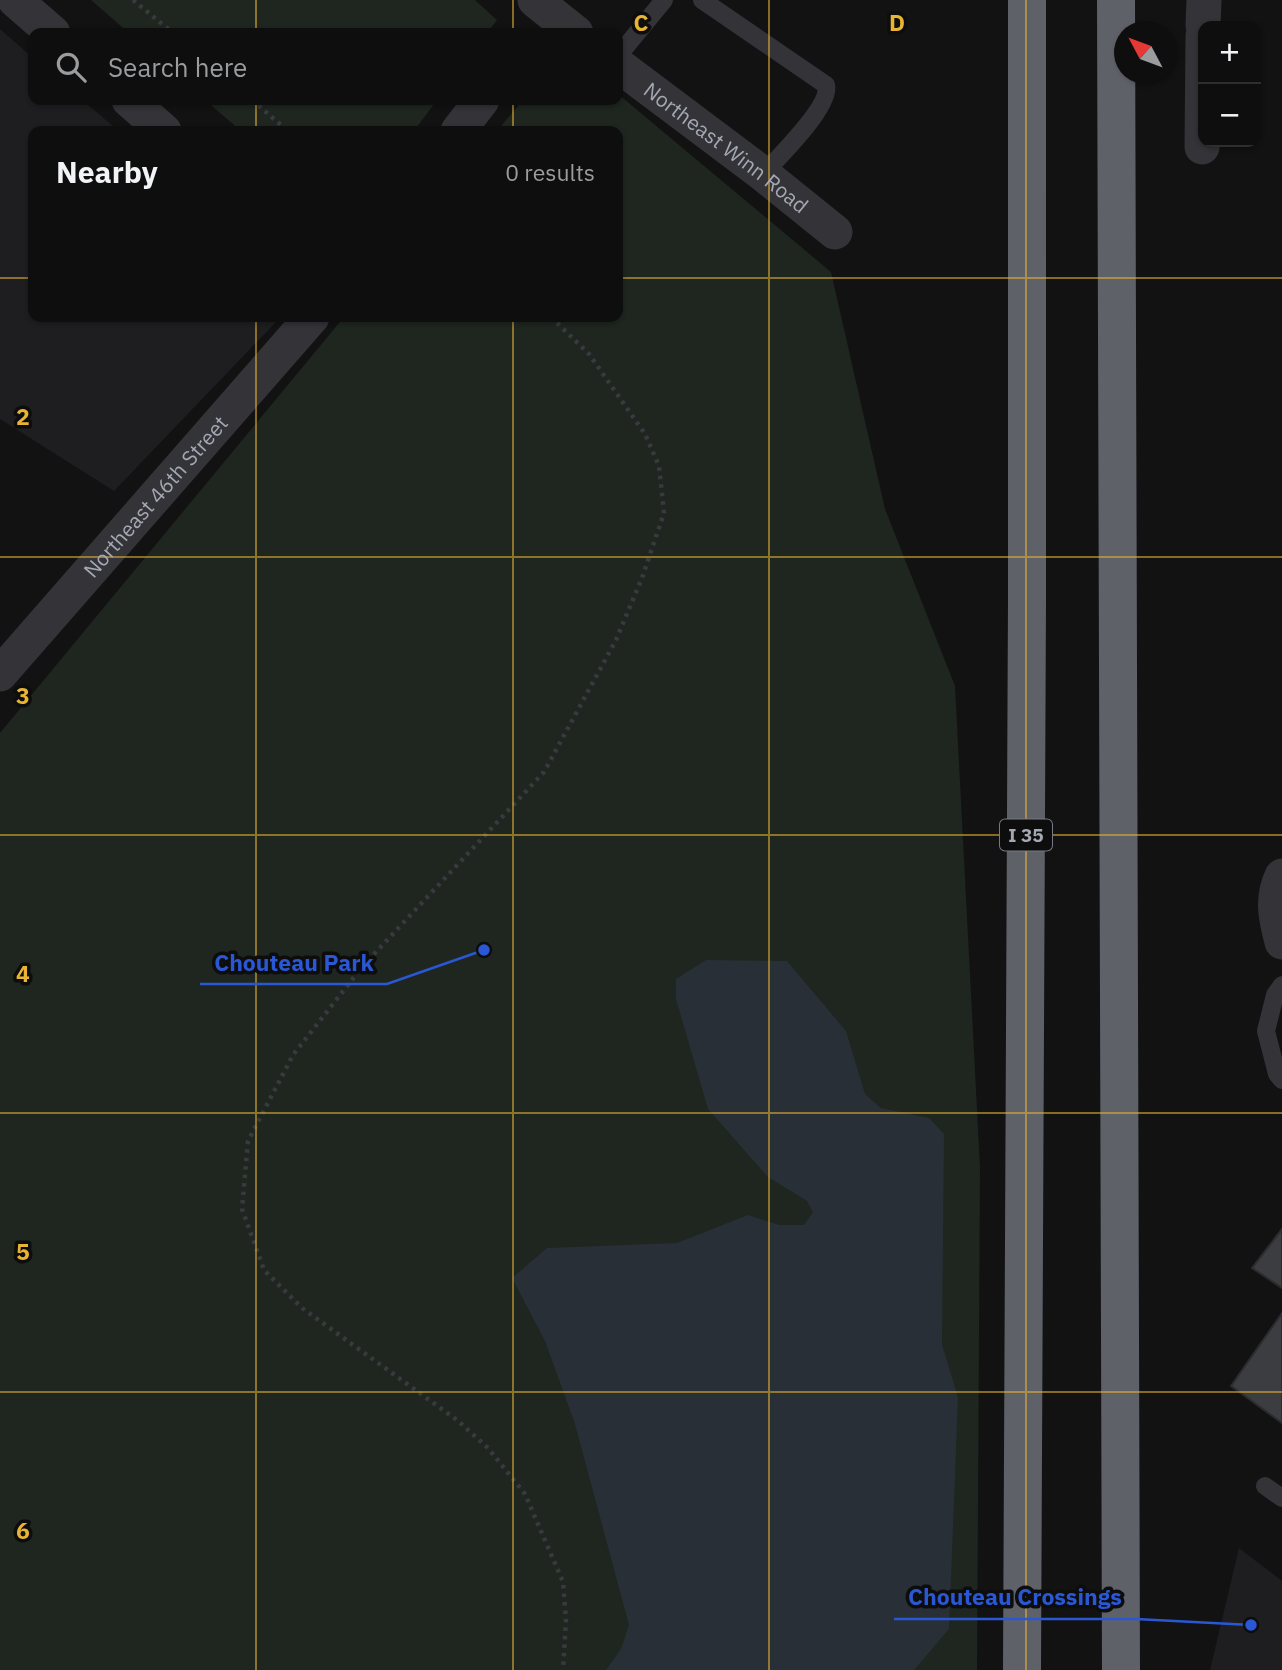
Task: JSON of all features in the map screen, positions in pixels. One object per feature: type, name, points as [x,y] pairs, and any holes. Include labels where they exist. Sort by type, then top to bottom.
[{"type":"highway","name":"I 35","points":[[1023,1670],[1027,0]]},
{"type":"highway","points":[[1116,0],[1121,1670]]},
{"type":"street","points":[[15,0],[47,28]]},
{"type":"street","points":[[1203,21],[1204,0]]},
{"type":"street","points":[[538,15],[565,28]]},
{"type":"street","name":"Northeast Winn Road","points":[[623,69],[835,232]]},
{"type":"street","points":[[135,105],[158,126]]},
{"type":"street","points":[[462,126],[478,105]]},
{"type":"street","name":"Northeast 46th Street","points":[[0,674],[308,322]]},
{"type":"street","points":[[1278,928],[1276,888],[1282,876]]},
{"type":"lane","points":[[623,50],[664,0]]},
{"type":"lane","points":[[702,0],[826,85],[828,90],[820,108],[763,174]]},
{"type":"lane","points":[[1282,985],[1275,995],[1265,1031],[1277,1074],[1282,1080]]},
{"type":"lane","points":[[1265,1486],[1282,1498]]},
{"type":"path","points":[[133,0],[167,28]]},
{"type":"path","points":[[257,105],[282,126]]},
{"type":"path","points":[[556,322],[589,354],[645,435],[659,466],[664,513],[646,565],[616,639],[544,772],[362,967],[293,1055],[248,1141],[242,1209],[264,1270],[302,1308],[457,1420],[488,1448],[524,1494],[563,1582],[566,1620],[563,1670]]},
{"type":"shaded area","points":[[91,0],[475,0],[497,20],[491,28],[123,28]]},
{"type":"shaded area","points":[[0,29],[28,54],[28,105],[88,105],[113,126],[28,126],[28,322],[276,322],[114,491],[0,419]]},
{"type":"shaded area","points":[[623,98],[831,272],[885,509],[955,686],[980,1167],[977,1670],[0,1670],[0,733],[340,322],[623,322],[623,126],[501,126],[519,105],[623,105]]},
{"type":"shaded area","points":[[211,105],[433,105],[418,126],[235,126]]},
{"type":"shaded area","points":[[706,960],[787,961],[846,1031],[865,1094],[881,1108],[929,1118],[944,1134],[942,1345],[958,1397],[949,1629],[914,1670],[606,1670],[621,1649],[629,1625],[575,1424],[545,1341],[512,1278],[547,1248],[677,1243],[748,1215],[779,1225],[804,1225],[813,1212],[807,1201],[768,1177],[708,1109],[676,999],[676,979]]},
{"type":"shaded area","points":[[1239,1548],[1282,1581],[1282,1670],[1210,1670]]},
{"type":"building","points":[[1282,1229],[1282,1288],[1252,1268]]},
{"type":"building","points":[[1282,1313],[1282,1423],[1231,1386]]},
{"type":"place","name":"Chouteau Park","points":[[484,950]]},
{"type":"place","name":"Chouteau Crossings","points":[[1251,1625]]}]
